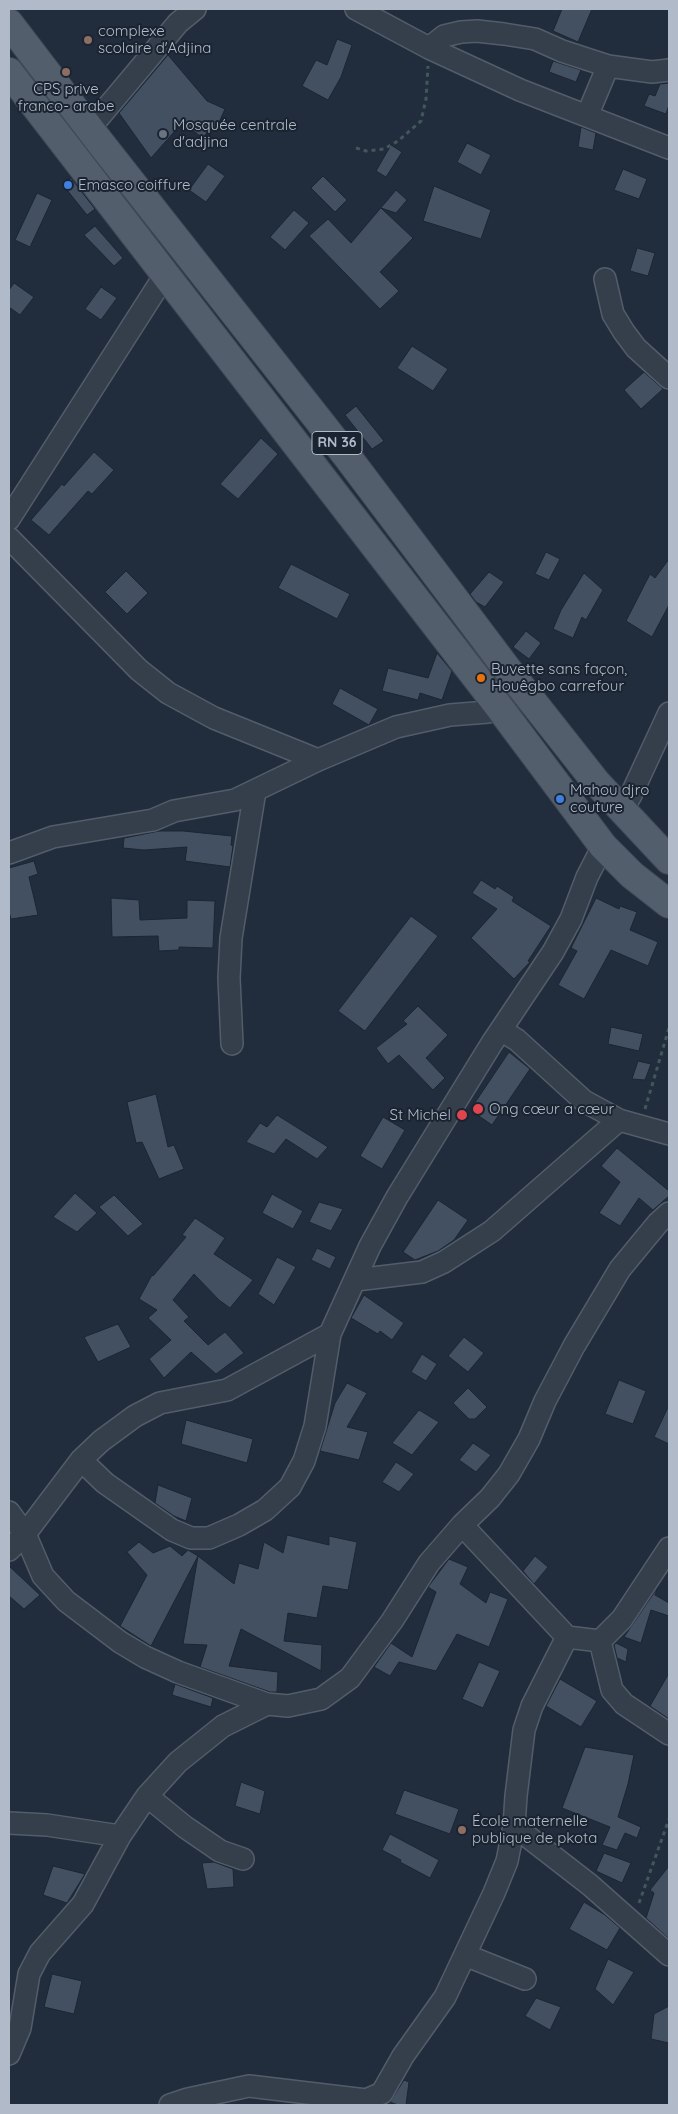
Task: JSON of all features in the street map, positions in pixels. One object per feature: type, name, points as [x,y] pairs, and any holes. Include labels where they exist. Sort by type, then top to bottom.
[{"type":"main road","name":"RN 36","points":[[9,23],[346,455],[514,678],[596,782],[669,860]]},
{"type":"main road","name":"RN 36","points":[[9,72],[499,707],[603,846],[632,875],[669,904]]},
{"type":"street","points":[[90,128],[178,23],[195,9]]},
{"type":"street","points":[[356,9],[429,48],[520,90],[669,148]]},
{"type":"street","points":[[429,48],[444,36],[478,31],[535,40],[562,52],[608,66],[652,72],[669,70]]},
{"type":"street","points":[[587,116],[608,66]]},
{"type":"street","points":[[9,520],[165,275]]},
{"type":"street","points":[[605,279],[613,314],[624,332],[636,348],[669,378]]},
{"type":"street","points":[[9,538],[139,670],[168,693],[214,718],[318,760]]},
{"type":"street","points":[[9,853],[53,837],[153,820],[174,811],[235,800],[318,760],[396,727],[450,715],[488,712],[499,707]]},
{"type":"street","points":[[622,810],[631,795],[669,713]]},
{"type":"street","points":[[232,1044],[229,978],[231,938],[255,791]]},
{"type":"street","points":[[81,1460],[105,1483],[172,1530],[191,1538],[209,1538],[239,1525],[265,1510],[290,1487],[304,1461],[315,1426],[330,1334],[370,1246],[397,1197],[501,1030],[554,952],[603,846]]},
{"type":"street","points":[[501,1030],[517,1040],[584,1101],[619,1120],[669,1134]]},
{"type":"street","points":[[356,1280],[422,1272],[444,1262],[492,1232],[619,1120]]},
{"type":"street","points":[[9,1512],[25,1534],[43,1576],[66,1601],[102,1630],[145,1657],[178,1672],[266,1704],[288,1706],[321,1699],[350,1678],[392,1621],[428,1563],[462,1525],[490,1498],[509,1474],[529,1439],[545,1401],[570,1354],[620,1269],[669,1213]]},
{"type":"street","points":[[9,1550],[25,1534],[81,1460],[121,1426],[160,1403],[227,1390],[330,1334]]},
{"type":"street","points":[[462,1525],[568,1637],[600,1641]]},
{"type":"street","points":[[600,1641],[622,1619],[669,1548]]},
{"type":"street","points":[[170,2105],[188,2099],[249,2086],[292,2099],[366,2100],[382,2094],[403,2056],[445,1996],[494,1894],[507,1861],[514,1826],[524,1730],[532,1706],[568,1637]]},
{"type":"street","points":[[600,1641],[612,1690],[624,1704],[669,1734]]},
{"type":"street","points":[[9,2054],[20,2028],[30,1974],[40,1952],[84,1904],[120,1836],[147,1796],[178,1762],[223,1726],[266,1704]]},
{"type":"street","points":[[147,1796],[185,1827],[220,1851],[243,1859]]},
{"type":"street","points":[[9,1823],[47,1825],[120,1836]]},
{"type":"street","points":[[514,1826],[590,1885],[669,1956]]},
{"type":"street","points":[[465,1955],[525,1978]]},
{"type":"path","points":[[356,148],[366,151],[384,149],[404,137],[421,121],[426,99],[429,48]]},
{"type":"path","points":[[640,1125],[669,1028]]},
{"type":"path","points":[[634,1926],[640,1897],[669,1819]]},
{"type":"building","points":[[562,9],[592,9],[578,42],[553,31]]},
{"type":"building","points":[[337,39],[352,45],[341,77],[328,100],[302,86],[316,60],[327,65]]},
{"type":"building","points":[[168,55],[207,101],[225,109],[216,129],[211,127],[203,138],[182,123],[151,158],[119,113]]},
{"type":"building","points":[[553,61],[581,70],[576,82],[549,72]]},
{"type":"building","points":[[669,83],[669,105],[666,114],[644,106],[649,94],[655,96],[660,84]]},
{"type":"building","points":[[581,127],[596,133],[593,150],[578,147]]},
{"type":"building","points":[[467,143],[491,155],[481,175],[457,162]]},
{"type":"building","points":[[391,145],[402,152],[386,177],[376,171]]},
{"type":"building","points":[[208,164],[225,176],[206,202],[189,190]]},
{"type":"building","points":[[623,169],[647,179],[639,199],[614,190]]},
{"type":"building","points":[[323,176],[347,200],[335,212],[311,188]]},
{"type":"building","points":[[71,178],[95,209],[87,215],[63,185]]},
{"type":"building","points":[[434,186],[491,210],[481,239],[423,221]]},
{"type":"building","points":[[396,190],[407,200],[396,213],[381,208],[413,238],[380,272],[399,291],[380,309],[309,236],[328,219],[351,243]]},
{"type":"building","points":[[37,193],[52,200],[30,247],[15,240]]},
{"type":"building","points":[[294,210],[309,223],[285,250],[270,237]]},
{"type":"building","points":[[95,226],[123,258],[114,266],[84,235]]},
{"type":"building","points":[[637,248],[655,253],[648,276],[630,271]]},
{"type":"building","points":[[14,283],[34,297],[20,315],[9,307],[9,290]]},
{"type":"building","points":[[101,287],[117,298],[101,320],[85,309]]},
{"type":"building","points":[[412,346],[448,369],[433,391],[397,368]]},
{"type":"building","points":[[644,372],[663,389],[641,409],[624,390]]},
{"type":"building","points":[[356,406],[384,441],[372,449],[345,415]]},
{"type":"building","points":[[261,438],[278,454],[238,499],[220,484]]},
{"type":"building","points":[[94,452],[114,470],[92,494],[88,491],[49,535],[31,520],[62,484],[64,486]]},
{"type":"building","points":[[546,552],[560,559],[549,580],[535,574]]},
{"type":"building","points":[[669,559],[669,605],[652,637],[626,621],[650,574],[655,578]]},
{"type":"building","points":[[291,564],[350,594],[337,619],[278,588]]},
{"type":"building","points":[[126,571],[148,593],[127,614],[105,592]]},
{"type":"building","points":[[489,572],[504,582],[485,607],[476,602],[470,594]]},
{"type":"building","points":[[584,573],[603,590],[586,620],[582,617],[573,638],[553,629],[561,610]]},
{"type":"building","points":[[526,631],[541,643],[529,659],[513,647]]},
{"type":"building","points":[[437,653],[452,671],[442,700],[420,693],[418,700],[382,691],[388,668],[428,678]]},
{"type":"building","points":[[340,688],[378,709],[369,725],[332,704]]},
{"type":"building","points":[[159,831],[183,831],[232,836],[231,845],[233,846],[230,867],[185,861],[187,847],[144,850],[123,848],[124,838]]},
{"type":"building","points":[[34,861],[38,874],[29,877],[38,915],[11,919],[9,912],[9,868]]},
{"type":"building","points":[[481,880],[495,889],[497,886],[514,897],[512,901],[551,926],[528,961],[530,962],[514,979],[471,938],[497,909],[472,893]]},
{"type":"building","points":[[111,898],[139,900],[140,920],[187,918],[187,900],[215,901],[213,948],[179,947],[179,950],[159,951],[158,936],[112,937]]},
{"type":"building","points":[[596,898],[619,909],[620,906],[637,912],[630,930],[658,942],[648,966],[611,950],[584,999],[558,985],[577,951],[571,948]]},
{"type":"building","points":[[411,916],[438,936],[365,1031],[338,1011]]},
{"type":"building","points":[[418,1006],[448,1035],[426,1058],[445,1078],[433,1090],[399,1055],[388,1064],[376,1048],[407,1024],[403,1021]]},
{"type":"building","points":[[611,1027],[643,1034],[639,1051],[608,1044]]},
{"type":"building","points":[[509,1052],[530,1069],[492,1125],[470,1110]]},
{"type":"building","points":[[638,1061],[651,1064],[645,1080],[632,1079]]},
{"type":"building","points":[[156,1094],[168,1147],[174,1145],[184,1169],[159,1179],[142,1142],[136,1143],[127,1102]]},
{"type":"building","points":[[277,1115],[328,1147],[317,1159],[286,1139],[274,1154],[246,1142],[260,1123],[267,1127]]},
{"type":"building","points":[[383,1117],[405,1130],[382,1169],[360,1156]]},
{"type":"building","points":[[617,1148],[669,1191],[669,1196],[653,1210],[639,1198],[620,1226],[599,1213],[620,1182],[601,1166]]},
{"type":"building","points":[[75,1193],[97,1213],[77,1232],[53,1217]]},
{"type":"building","points":[[272,1194],[303,1211],[293,1229],[262,1213]]},
{"type":"building","points":[[114,1195],[143,1224],[128,1236],[99,1207]]},
{"type":"building","points":[[438,1200],[468,1220],[454,1240],[438,1251],[415,1260],[403,1252]]},
{"type":"building","points":[[319,1202],[343,1209],[331,1231],[309,1222]]},
{"type":"building","points":[[195,1218],[225,1238],[214,1254],[253,1280],[230,1308],[219,1300],[194,1274],[173,1300],[189,1317],[184,1321],[208,1345],[225,1332],[244,1353],[216,1374],[191,1352],[164,1378],[149,1359],[171,1340],[148,1318],[157,1310],[139,1299],[152,1275],[186,1237],[182,1235]]},
{"type":"building","points":[[317,1248],[336,1257],[330,1269],[311,1260]]},
{"type":"building","points":[[277,1257],[296,1267],[274,1305],[258,1294]]},
{"type":"building","points":[[364,1295],[404,1323],[392,1340],[380,1331],[378,1334],[351,1318]]},
{"type":"building","points":[[118,1324],[131,1347],[98,1362],[84,1337]]},
{"type":"building","points":[[464,1337],[484,1353],[468,1372],[448,1356]]},
{"type":"building","points":[[422,1354],[437,1364],[426,1381],[411,1372]]},
{"type":"building","points":[[619,1380],[646,1391],[633,1424],[605,1414]]},
{"type":"building","points":[[347,1383],[367,1393],[347,1427],[368,1432],[359,1460],[320,1451],[335,1403]]},
{"type":"building","points":[[468,1388],[487,1407],[475,1419],[469,1419],[453,1403]]},
{"type":"building","points":[[669,1405],[669,1444],[654,1437]]},
{"type":"building","points":[[419,1410],[439,1422],[412,1455],[392,1443]]},
{"type":"building","points":[[186,1420],[253,1439],[247,1463],[181,1444]]},
{"type":"building","points":[[473,1443],[491,1455],[476,1472],[459,1460]]},
{"type":"building","points":[[396,1462],[414,1474],[399,1492],[382,1482]]},
{"type":"building","points":[[158,1485],[192,1498],[186,1521],[174,1516],[155,1503]]},
{"type":"building","points":[[287,1535],[329,1545],[329,1536],[357,1542],[348,1590],[323,1586],[317,1618],[288,1613],[284,1641],[322,1645],[321,1671],[241,1629],[229,1666],[278,1672],[277,1692],[270,1692],[200,1667],[207,1645],[183,1644],[198,1556],[234,1584],[239,1563],[258,1569],[264,1542],[283,1553]]},
{"type":"building","points":[[139,1542],[153,1553],[170,1546],[182,1556],[188,1550],[198,1556],[151,1646],[120,1626],[147,1575],[127,1552]]},
{"type":"building","points":[[535,1556],[548,1567],[534,1584],[523,1571]]},
{"type":"building","points":[[449,1559],[468,1567],[460,1584],[486,1603],[490,1592],[508,1599],[489,1647],[457,1634],[436,1671],[399,1662],[390,1676],[374,1667],[391,1643],[412,1657],[436,1592],[428,1587]]},
{"type":"building","points":[[9,1566],[40,1595],[24,1609],[9,1596]]},
{"type":"building","points":[[658,1587],[655,1595],[669,1603],[669,1616],[651,1610],[641,1643],[624,1637]]},
{"type":"building","points":[[616,1643],[628,1649],[626,1662],[617,1658],[614,1645]]},
{"type":"building","points":[[479,1662],[500,1671],[483,1708],[462,1699]]},
{"type":"building","points":[[669,1673],[669,1719],[650,1706]]},
{"type":"building","points":[[560,1679],[597,1701],[581,1727],[546,1706]]},
{"type":"building","points":[[175,1684],[213,1698],[211,1707],[172,1695]]},
{"type":"building","points":[[585,1747],[634,1755],[618,1817],[641,1827],[637,1838],[625,1833],[617,1850],[602,1845],[610,1827],[562,1808]]},
{"type":"building","points":[[241,1782],[265,1791],[260,1814],[235,1806]]},
{"type":"building","points":[[404,1790],[459,1809],[450,1834],[395,1814]]},
{"type":"building","points":[[390,1834],[439,1860],[430,1878],[382,1850]]},
{"type":"building","points":[[604,1853],[631,1863],[622,1883],[596,1871]]},
{"type":"building","points":[[214,1862],[233,1869],[234,1887],[207,1889],[202,1863]]},
{"type":"building","points":[[53,1866],[85,1874],[67,1903],[43,1895]]},
{"type":"building","points":[[669,1866],[669,1939],[646,1918],[654,1893],[650,1890]]},
{"type":"building","points":[[584,1902],[605,1915],[620,1928],[607,1950],[569,1929]]},
{"type":"building","points":[[608,1959],[634,1972],[613,2005],[595,1989]]},
{"type":"building","points":[[52,1974],[82,1981],[74,2014],[44,2007]]},
{"type":"building","points":[[536,1998],[561,2007],[550,2030],[525,2016]]},
{"type":"building","points":[[669,2006],[669,2043],[651,2039],[654,2014]]},
{"type":"building","points":[[404,2080],[409,2082],[406,2105],[390,2102]]},
{"type":"place","name":"complexe scolaire d'Adjina","points":[[88,40]]},
{"type":"place","name":"CPS prive franco- arabe","points":[[66,72]]},
{"type":"place","name":"Mosquée centrale d'adjina","points":[[163,134]]},
{"type":"place","name":"Emasco coiffure","points":[[68,185]]},
{"type":"place","name":"Buvette sans façon, Houêgbo carrefour","points":[[481,678]]},
{"type":"place","name":"Mahou djro couture","points":[[560,799]]},
{"type":"place","name":"Ong cœur a cœur","points":[[478,1109]]},
{"type":"place","name":"St Michel","points":[[462,1115]]},
{"type":"place","name":"École maternelle publique de pkota","points":[[462,1830]]}]
